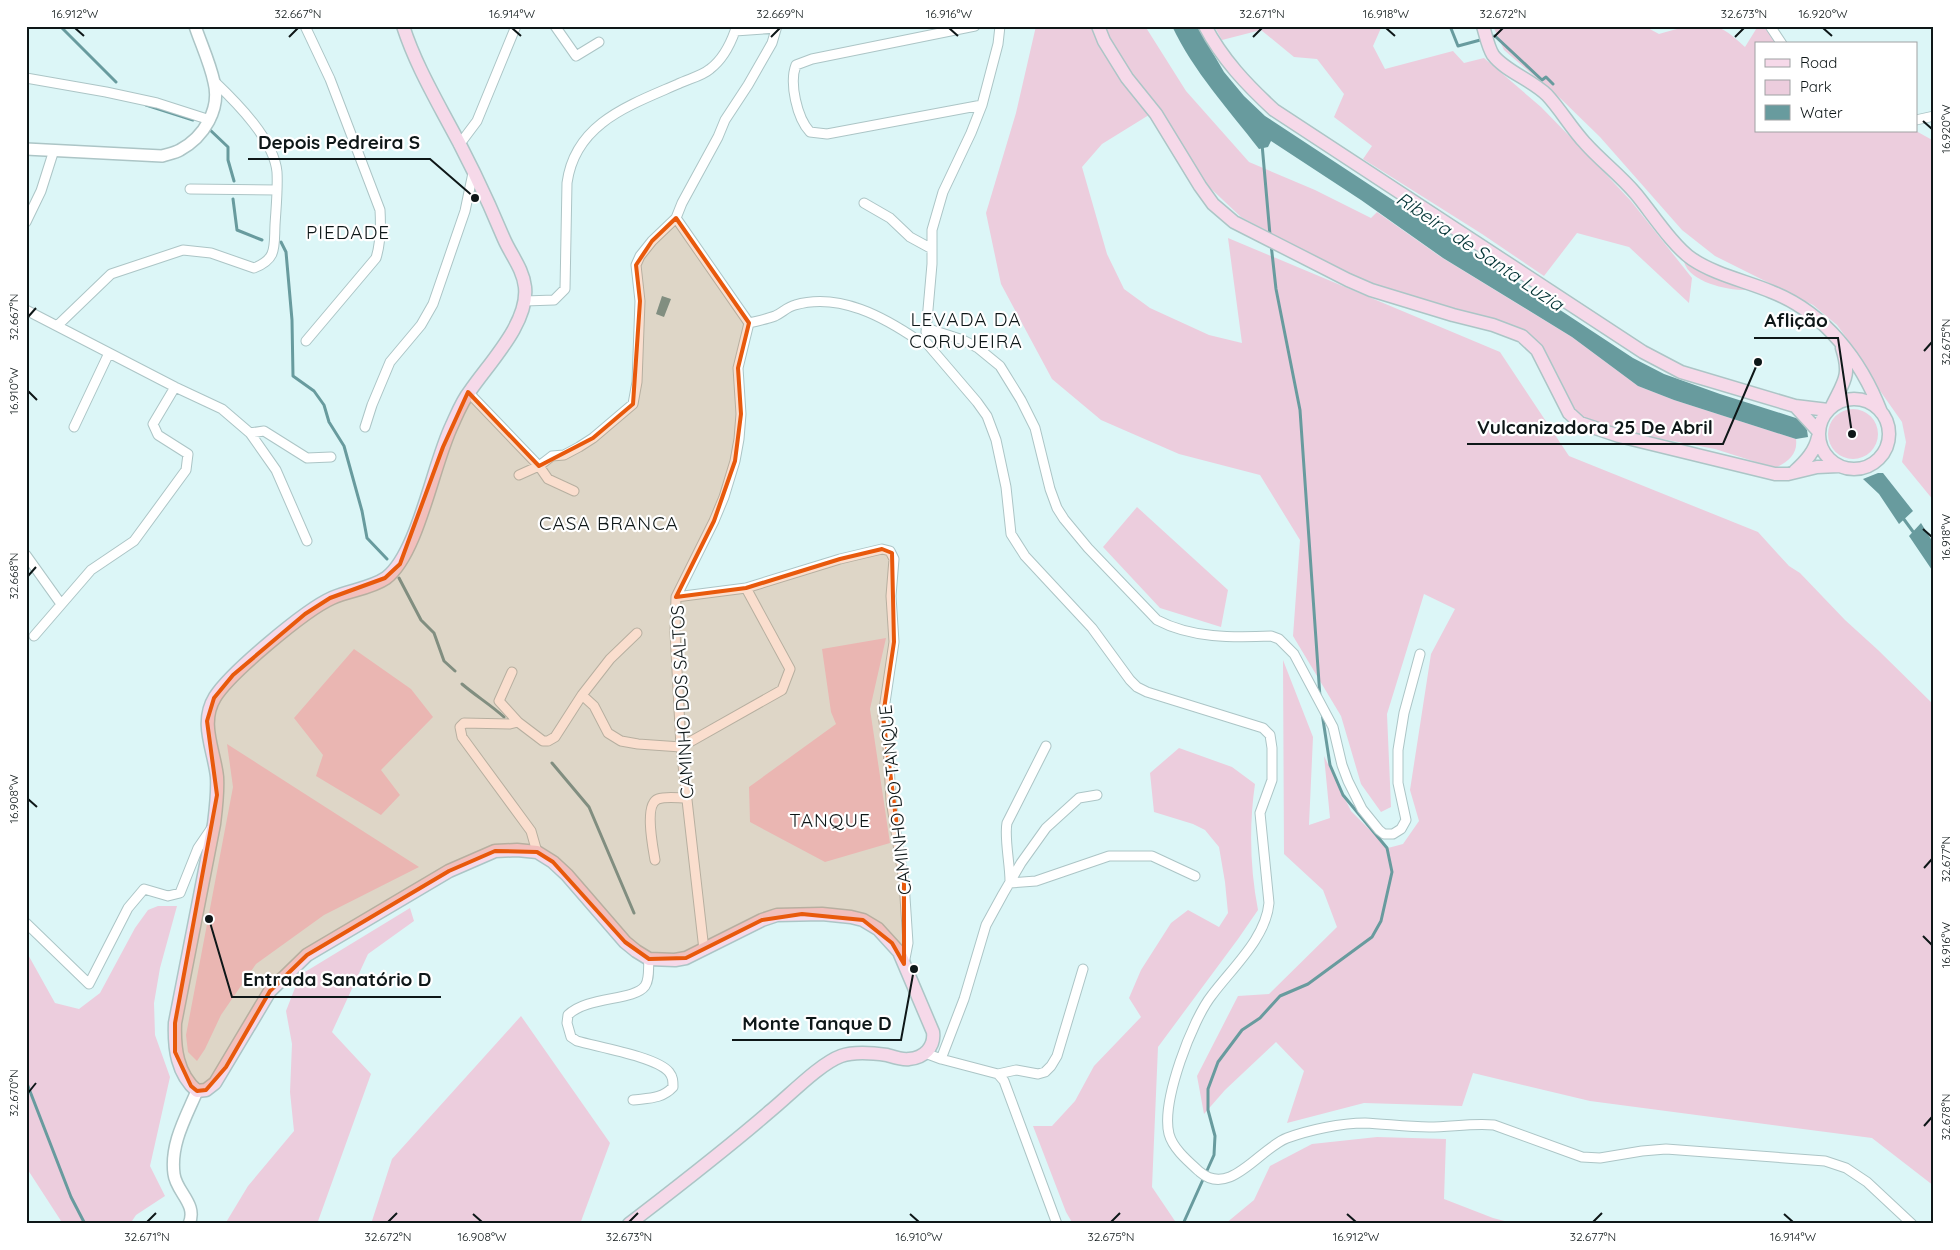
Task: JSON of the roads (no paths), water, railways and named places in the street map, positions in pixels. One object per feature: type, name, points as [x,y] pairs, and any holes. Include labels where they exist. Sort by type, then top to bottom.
[{"type":"main road","points":[[403,26],[419,68],[474,173],[508,248],[521,270],[525,287],[525,301],[511,333],[468,392],[443,447],[421,514],[400,564],[385,578],[371,586],[330,598],[305,614],[234,676],[214,698],[207,721],[208,735],[217,775],[214,824],[175,1023],[175,1052],[186,1080],[197,1092],[206,1090],[215,1083],[270,990],[307,955],[410,894],[472,860],[494,851],[517,850],[537,852],[553,862],[567,875],[625,942],[649,959],[680,960],[704,950],[762,920],[777,915],[822,914],[851,917],[863,920],[878,929],[899,952],[934,1032],[932,1046],[926,1053],[917,1058],[907,1060],[861,1053],[841,1056],[822,1068],[729,1146],[629,1224]]},
{"type":"main road","points":[[1098,26],[1104,41],[1127,78],[1156,114],[1213,204],[1234,222],[1371,290],[1453,316],[1492,325],[1522,336],[1537,350],[1569,413],[1580,423],[1619,436],[1769,473],[1782,474],[1818,467],[1838,466],[1854,469],[1876,462],[1884,451],[1888,439],[1888,427],[1880,412],[1873,390],[1839,340],[1823,323],[1804,308],[1774,292],[1708,268],[1686,255],[1633,191],[1580,137],[1548,96],[1496,58],[1489,47],[1483,26]]},
{"type":"main road","points":[[1204,26],[1228,63],[1246,84],[1274,110],[1643,352],[1681,372],[1795,406],[1830,408],[1844,400],[1857,399],[1870,403],[1880,412]]},
{"type":"main road","points":[[1795,471],[1819,437],[1830,408],[1845,380],[1846,363],[1839,340]]},
{"type":"main road","points":[[1795,406],[1819,437],[1827,457],[1838,466]]},
{"type":"street","points":[[26,149],[162,156],[179,151],[196,140],[210,120],[216,102],[214,82],[195,26]]},
{"type":"street","points":[[305,26],[338,99],[380,210],[381,226],[381,244],[376,258],[306,341]]},
{"type":"street","points":[[459,145],[477,120],[516,26]]},
{"type":"street","points":[[555,26],[576,56],[599,42]]},
{"type":"street","points":[[975,26],[812,60],[796,65],[792,74],[800,119],[810,132],[818,134],[827,134],[982,105]]},
{"type":"street","points":[[1000,26],[998,44],[982,105],[943,192],[932,230],[924,340],[987,416],[996,440],[1006,487],[1011,534],[1025,556],[1092,628],[1130,680],[1137,687],[1147,692],[1263,728],[1270,735],[1272,780],[1260,812],[1269,903],[1268,914],[1263,926],[1230,975],[1211,995],[1192,1028],[1181,1060],[1168,1118],[1169,1135],[1182,1156],[1206,1176],[1222,1180],[1235,1176],[1275,1145],[1286,1139],[1319,1129],[1363,1123],[1430,1127],[1478,1123],[1494,1125],[1582,1157],[1600,1158],[1666,1149],[1825,1161],[1846,1168],[1867,1182],[1912,1224]]},
{"type":"street","points":[[1770,26],[1781,42]]},
{"type":"street","points":[[519,475],[539,466],[552,456],[564,455],[592,438],[633,404],[638,382],[640,301],[636,265],[640,256],[652,241],[676,218],[725,120],[772,43],[777,27],[734,29],[732,41],[724,54],[709,70],[617,112],[600,123],[588,136],[576,153],[569,168],[564,289],[554,300],[525,301]]},
{"type":"street","points":[[26,78],[157,103],[210,120]]},
{"type":"street","points":[[58,325],[112,274],[183,250],[211,253],[254,268],[265,264],[274,253],[277,170],[272,155],[258,131],[238,104],[214,82]]},
{"type":"street","points":[[1918,120],[1934,116]]},
{"type":"street","points":[[26,222],[41,191],[54,150]]},
{"type":"street","points":[[365,427],[390,362],[421,325],[433,304],[465,211],[474,173]]},
{"type":"street","points":[[190,188],[277,190]]},
{"type":"street","points":[[864,203],[890,218],[910,237],[932,249]]},
{"type":"street","points":[[676,218],[749,323],[776,316],[793,305],[814,301],[828,302],[866,310],[919,342],[924,340]]},
{"type":"street","points":[[26,310],[222,409],[250,433],[276,470],[307,541]]},
{"type":"street","name":"CAMINHO DOS SALTOS","points":[[704,950],[681,747],[675,632],[676,597],[714,521],[724,497],[735,461],[741,414],[738,368],[749,323]]},
{"type":"street","points":[[926,328],[964,340],[1000,366],[1021,400],[1035,428],[1050,489],[1057,508],[1088,548],[1157,620],[1169,626],[1208,635],[1271,636],[1279,639],[1294,654],[1333,726],[1342,765],[1362,809],[1378,830],[1384,834],[1392,834],[1401,829],[1406,820],[1398,783],[1398,750],[1404,713],[1420,654]]},
{"type":"street","points":[[74,427],[109,353]]},
{"type":"street","points":[[34,636],[91,570],[134,541],[186,470],[188,454],[158,435],[153,424],[176,387]]},
{"type":"street","points":[[468,392],[539,466],[548,479],[574,491]]},
{"type":"street","points":[[250,433],[264,430],[307,458],[331,456]]},
{"type":"street","name":"CAMINHO DO TANQUE","points":[[746,588],[840,559],[887,549],[892,553],[894,559],[891,596],[894,642],[883,716],[888,746],[891,800],[904,882],[908,943],[904,964]]},
{"type":"street","points":[[26,555],[60,604]]},
{"type":"street","points":[[582,695],[594,706],[608,732],[621,740],[638,744],[681,747],[782,690],[790,669],[746,588],[676,597]]},
{"type":"street","points":[[512,672],[499,701],[518,722],[543,741],[548,742],[555,738],[582,695],[610,659],[637,633]]},
{"type":"street","points":[[518,722],[510,724],[464,722],[460,727],[462,737],[531,831],[537,852]]},
{"type":"street","points":[[1010,883],[1007,823],[1046,746]]},
{"type":"street","points":[[941,1059],[964,999],[986,925],[1021,863],[1046,828],[1079,798],[1096,795]]},
{"type":"street","points":[[655,860],[651,826],[651,810],[654,802],[659,799],[686,798]]},
{"type":"street","points":[[26,923],[89,984],[128,908],[144,889],[168,896],[180,893],[198,848],[214,824]]},
{"type":"street","points":[[1010,883],[1036,881],[1109,856],[1152,856],[1196,876]]},
{"type":"street","points":[[633,1100],[659,1097],[666,1094],[675,1087],[673,1078],[664,1067],[654,1061],[578,1041],[571,1037],[567,1023],[568,1015],[574,1009],[584,1004],[636,994],[644,987],[647,980],[649,959]]},
{"type":"street","points":[[926,1053],[941,1059],[998,1074],[1016,1070],[1038,1074],[1045,1072],[1057,1056],[1083,969]]},
{"type":"street","points":[[998,1074],[1004,1081],[1057,1224]]},
{"type":"street","points":[[189,1224],[192,1209],[174,1175],[175,1157],[177,1138],[197,1092]]},
{"type":"water","points":[[1172,26],[1197,26],[1224,72],[1244,96],[1265,116],[1633,358],[1664,374],[1799,419],[1807,430],[1808,437],[1796,439],[1674,400],[1638,386],[1572,337],[1443,258],[1361,200],[1271,141],[1268,147],[1259,149],[1190,59]]},
{"type":"water","points":[[662,296],[671,299],[664,317],[656,314]]},
{"type":"water","points":[[1883,473],[1913,511],[1899,524],[1879,494],[1863,479]]},
{"type":"water","points":[[1921,523],[1934,544],[1934,573],[1909,536]]},
{"type":"waterway","points":[[60,26],[116,82]]},
{"type":"waterway","points":[[1450,26],[1458,46],[1484,39]]},
{"type":"waterway","points":[[1490,37],[1495,36],[1542,80],[1546,77],[1553,84]]},
{"type":"waterway","points":[[146,105],[193,120]]},
{"type":"waterway","points":[[208,128],[228,147],[228,160],[234,181]]},
{"type":"waterway","points":[[1262,144],[1270,235]]},
{"type":"waterway","points":[[233,199],[237,230],[262,240]]},
{"type":"waterway","points":[[281,242],[286,252],[292,320],[293,376],[314,391],[324,405],[329,422],[344,446],[362,511],[367,538],[387,559]]},
{"type":"waterway","points":[[1271,244],[1276,289],[1300,410],[1320,697]]},
{"type":"waterway","name":"Ribeira de Santa Luzia","points":[[1903,518],[1914,533]]},
{"type":"waterway","points":[[399,578],[421,620],[434,633],[444,661],[455,671]]},
{"type":"waterway","points":[[462,684],[504,717]]},
{"type":"waterway","points":[[1183,1224],[1214,1155],[1215,1136],[1208,1110],[1208,1089],[1218,1062],[1242,1030],[1260,1018],[1280,996],[1308,984],[1372,937],[1381,921],[1392,872],[1387,848],[1343,795],[1330,765],[1322,713]]},
{"type":"waterway","points":[[552,763],[589,807],[634,913]]},
{"type":"waterway","points":[[26,1081],[71,1197],[85,1224]]},
{"type":"place","name":"Depois Pedreira S","points":[[475,198]]},
{"type":"place","name":"Vulcanizadora 25 De Abril","points":[[1758,362]]},
{"type":"place","name":"Aflição","points":[[1852,434]]},
{"type":"place","name":"Entrada Sanatório D","points":[[209,919]]},
{"type":"place","name":"Monte Tanque D","points":[[914,969]]},
{"type":"district","name":"PIEDADE","points":[[348,232]]},
{"type":"district","name":"LEVADA DA CORUJEIRA","points":[[966,330]]},
{"type":"district","name":"CASA BRANCA","points":[[609,523]]},
{"type":"district","name":"TANQUE","points":[[830,820]]}]
